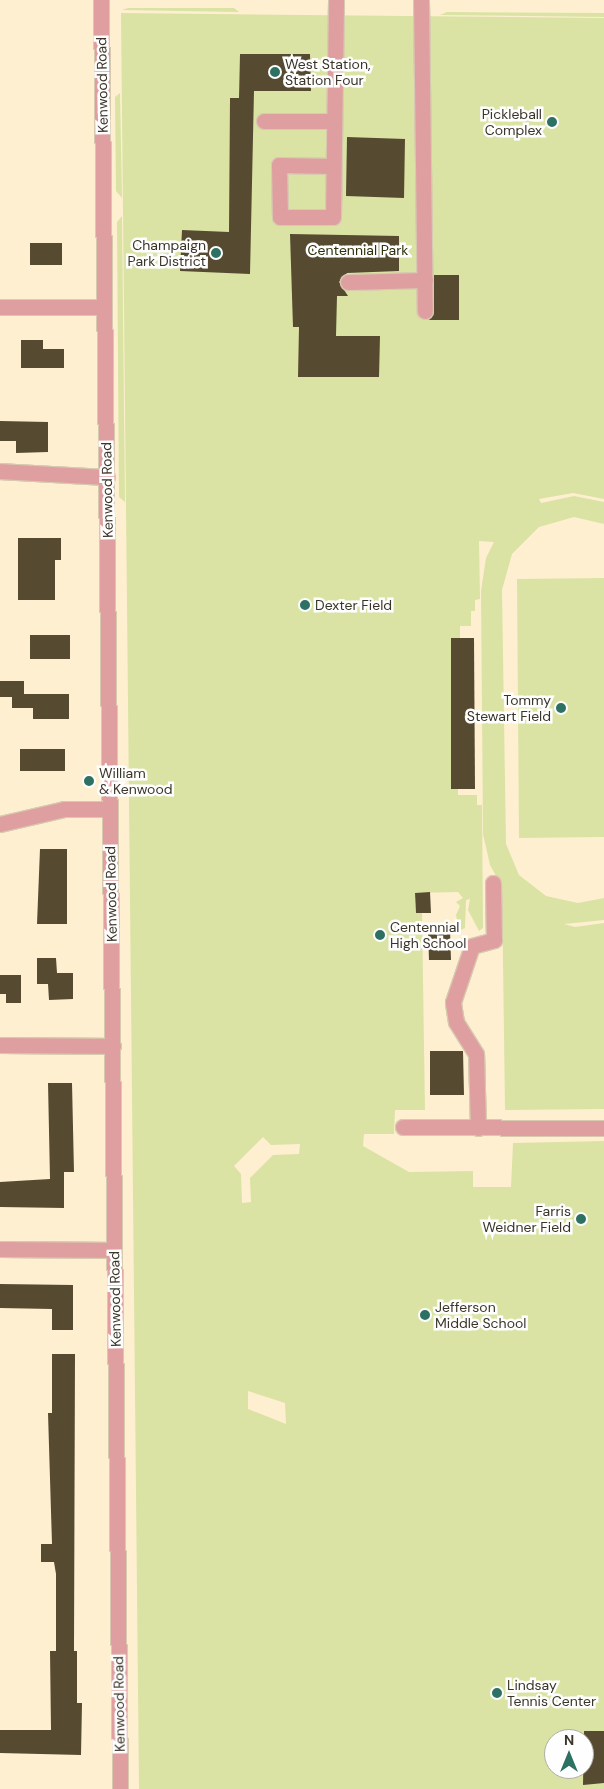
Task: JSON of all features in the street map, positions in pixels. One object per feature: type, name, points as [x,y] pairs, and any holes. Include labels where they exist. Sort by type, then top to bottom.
[{"type":"street","name":"Kenwood Road","points":[[101,0],[120,1789]]},
{"type":"street","points":[[333,166],[279,165],[280,217],[333,217],[336,0]]},
{"type":"street","points":[[421,0],[425,311]]},
{"type":"street","points":[[264,121],[334,122]]},
{"type":"street","points":[[348,282],[425,280]]},
{"type":"street","points":[[0,307],[104,307]]},
{"type":"street","points":[[0,471],[107,477]]},
{"type":"street","points":[[0,824],[64,809],[110,809]]},
{"type":"street","points":[[478,1128],[476,1054],[456,1022],[453,1002],[472,946],[494,940],[494,882]]},
{"type":"street","points":[[0,1045],[113,1046]]},
{"type":"street","points":[[403,1127],[604,1128]]},
{"type":"street","points":[[0,1248],[114,1250]]},
{"type":"green space","points":[[128,8],[234,8],[239,12],[122,10]]},
{"type":"green space","points":[[447,12],[604,13],[604,17],[440,15]]},
{"type":"green space","name":"Centennial Park","points":[[121,13],[604,18],[604,499],[573,493],[539,499],[541,503],[574,496],[604,502],[604,524],[574,517],[539,527],[512,554],[502,590],[506,844],[519,875],[546,896],[578,903],[604,898],[604,920],[564,924],[575,927],[604,923],[604,1109],[505,1110],[502,887],[490,865],[483,834],[481,591],[486,558],[494,542],[479,541],[480,599],[475,600],[475,611],[471,611],[471,626],[460,626],[460,638],[451,638],[451,789],[458,789],[458,795],[477,795],[477,805],[482,805],[483,928],[479,931],[468,910],[470,899],[466,900],[465,928],[459,931],[456,915],[460,906],[456,902],[463,898],[458,892],[415,893],[416,913],[422,913],[425,1110],[395,1110],[394,1134],[364,1134],[363,1146],[409,1172],[473,1171],[473,1187],[511,1187],[513,1143],[604,1141],[604,1789],[139,1789]],"holes":[[[263,1137],[271,1145],[300,1144],[299,1154],[273,1155],[250,1178],[251,1202],[242,1203],[241,1174],[234,1166]],[[248,1391],[285,1403],[286,1424],[248,1409]]]},
{"type":"green space","points":[[120,93],[122,198],[116,191],[115,97]]},
{"type":"green space","points":[[122,216],[125,502],[119,497],[117,222]]},
{"type":"green space","name":"Tommy Stewart Field","points":[[604,578],[604,837],[519,838],[517,579]]},
{"type":"building","points":[[240,54],[310,54],[311,91],[254,91],[250,274],[180,271],[182,230],[229,232],[230,98],[239,98]]},
{"type":"building","points":[[347,137],[405,139],[404,198],[346,196]]},
{"type":"building","points":[[290,234],[399,236],[399,271],[347,273],[339,282],[348,296],[337,296],[336,336],[380,336],[379,377],[298,377],[299,327],[293,327]]},
{"type":"building","points":[[30,243],[62,243],[62,265],[30,265]]},
{"type":"building","points":[[434,275],[459,275],[459,320],[429,320],[434,311]]},
{"type":"building","points":[[21,340],[43,340],[43,349],[64,349],[64,368],[21,368]]},
{"type":"building","points":[[0,421],[48,422],[48,452],[16,453],[16,441],[0,441]]},
{"type":"building","points":[[18,538],[61,538],[61,560],[55,560],[55,600],[18,600]]},
{"type":"building","points":[[30,635],[70,635],[70,659],[30,659]]},
{"type":"building","points":[[451,638],[474,638],[475,789],[451,789]]},
{"type":"building","points":[[0,681],[24,681],[24,694],[69,694],[69,719],[33,719],[33,708],[12,708],[12,697],[0,697]]},
{"type":"building","points":[[20,749],[65,749],[65,771],[20,771]]},
{"type":"building","points":[[40,849],[67,849],[67,924],[37,924]]},
{"type":"building","points":[[430,892],[431,913],[416,913],[415,893]]},
{"type":"building","points":[[450,930],[451,960],[429,960],[428,931]]},
{"type":"building","points":[[37,958],[56,958],[57,973],[73,973],[73,999],[49,1000],[48,984],[37,984]]},
{"type":"building","points":[[0,975],[21,975],[21,1003],[6,1003],[6,994],[0,994]]},
{"type":"building","points":[[430,1051],[463,1051],[464,1095],[430,1095]]},
{"type":"building","points":[[48,1083],[72,1083],[74,1172],[64,1172],[64,1208],[0,1207],[0,1182],[50,1179]]},
{"type":"building","points":[[0,1284],[73,1285],[73,1330],[52,1330],[52,1309],[0,1308]]},
{"type":"building","points":[[52,1354],[75,1354],[74,1651],[77,1651],[77,1703],[82,1703],[81,1755],[0,1753],[0,1730],[51,1730],[50,1651],[56,1651],[56,1574],[54,1562],[41,1562],[41,1544],[52,1544],[48,1413],[52,1413]]},
{"type":"building","points":[[594,1731],[604,1731],[604,1783],[583,1785],[583,1779],[594,1779]]},
{"type":"place","name":"West Station, Station Four","points":[[275,72]]},
{"type":"place","name":"Pickleball Complex","points":[[552,122]]},
{"type":"place","name":"Champaign Park District","points":[[216,253]]},
{"type":"place","name":"Dexter Field","points":[[305,605]]},
{"type":"place","name":"Tommy Stewart Field","points":[[561,708]]},
{"type":"place","name":"William & Kenwood","points":[[89,781]]},
{"type":"place","name":"Centennial High School","points":[[380,935]]},
{"type":"place","name":"Farris Weidner Field","points":[[581,1219]]},
{"type":"place","name":"Jefferson Middle School","points":[[425,1315]]},
{"type":"place","name":"Lindsay Tennis Center","points":[[497,1693]]}]
